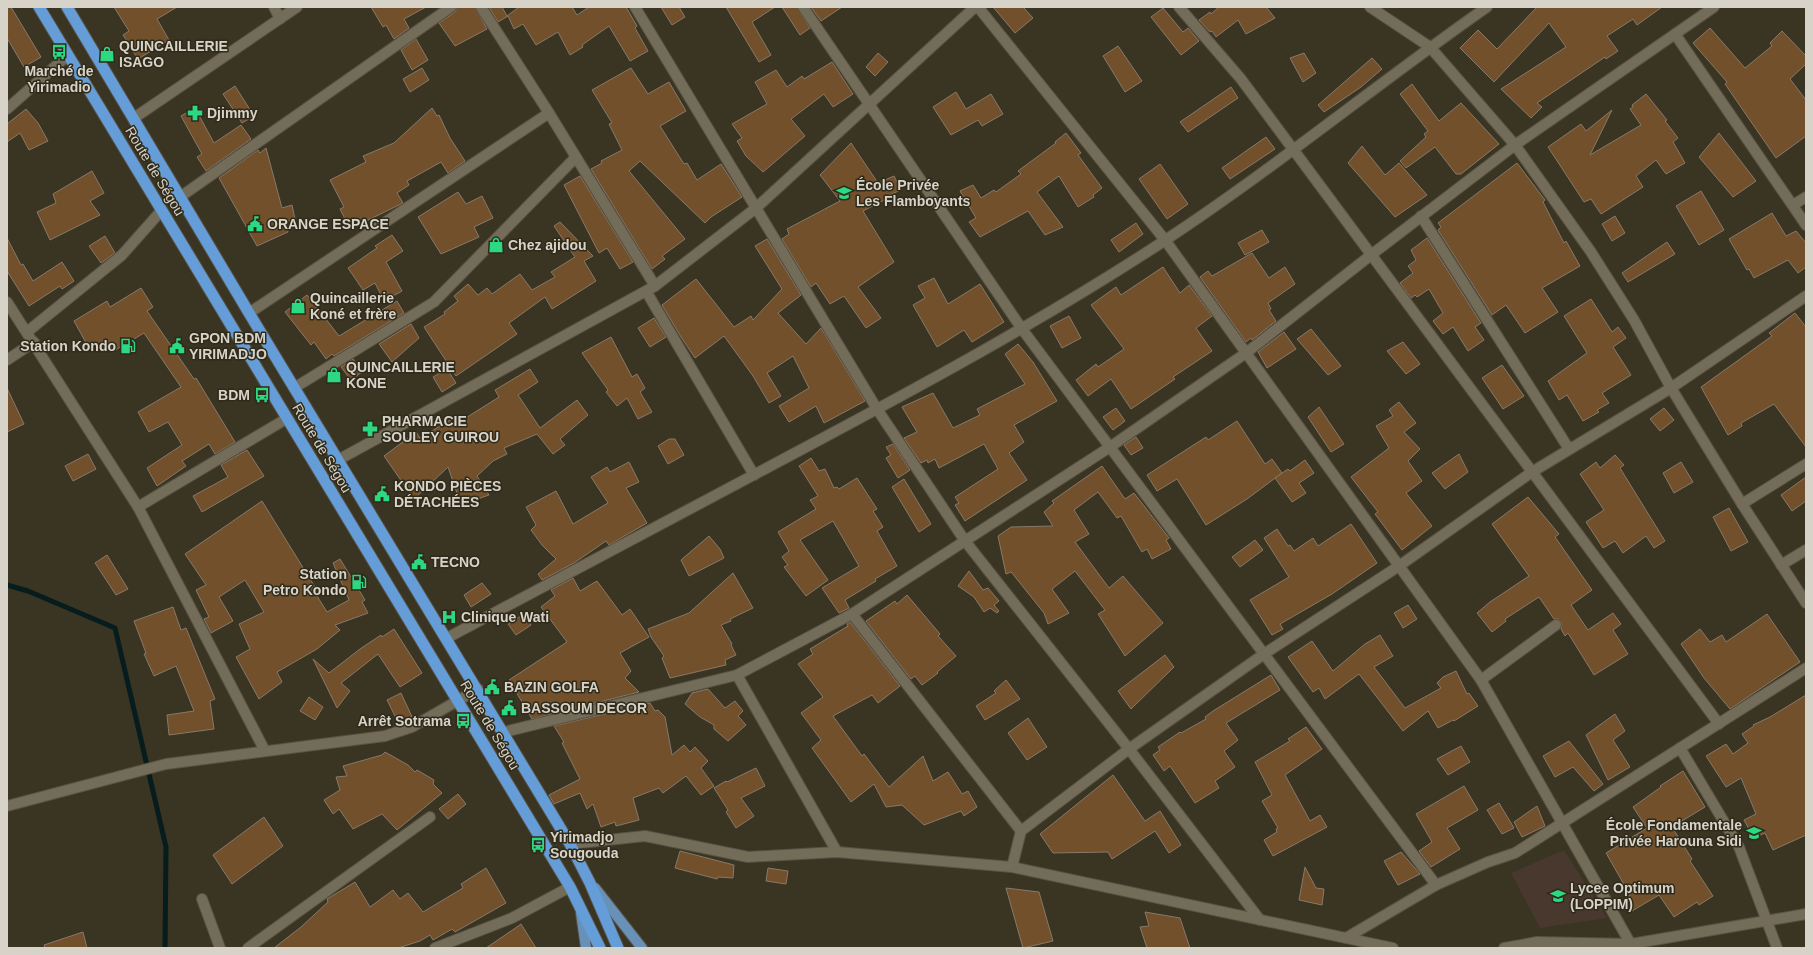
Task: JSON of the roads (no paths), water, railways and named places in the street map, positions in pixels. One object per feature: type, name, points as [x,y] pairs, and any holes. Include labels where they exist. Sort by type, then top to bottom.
[{"type":"highway","name":"Route de Ségou","points":[[39,7],[286,419],[570,886],[600,948]]},
{"type":"highway","name":"Route de Ségou","points":[[67,7],[294,388],[478,689],[570,844],[590,883],[618,948]]},
{"type":"main road","name":"Route de Ségou","points":[[590,883],[642,948]]},
{"type":"main road","name":"Route de Ségou","points":[[579,905],[586,948]]},
{"type":"street","points":[[274,7],[280,19]]},
{"type":"street","points":[[134,118],[297,7]]},
{"type":"street","points":[[180,197],[451,7]]},
{"type":"street","points":[[481,7],[549,113],[655,286]]},
{"type":"street","points":[[636,7],[877,409],[965,541],[1129,749],[1260,920]]},
{"type":"street","points":[[803,7],[1022,329],[1436,885]]},
{"type":"street","points":[[338,460],[655,286],[756,208],[975,7]]},
{"type":"street","points":[[978,7],[1165,240],[1481,680],[1632,946]]},
{"type":"street","points":[[1179,7],[1241,79],[1719,724]]},
{"type":"street","points":[[1370,7],[1430,47],[1515,146],[1595,259],[1634,320],[1671,388],[1742,504],[1806,603]]},
{"type":"street","points":[[447,638],[877,409],[1022,329],[1165,240],[1294,150],[1430,47],[1487,7]]},
{"type":"street","points":[[504,732],[738,675],[852,614],[1110,447],[1246,353],[1371,254],[1515,146],[1714,7]]},
{"type":"street","points":[[1675,34],[1806,225]]},
{"type":"street","points":[[7,109],[68,55]]},
{"type":"street","points":[[249,312],[549,113]]},
{"type":"street","points":[[294,388],[434,302],[576,157]]},
{"type":"street","points":[[1793,205],[1806,197]]},
{"type":"street","points":[[27,332],[122,255],[161,211]]},
{"type":"street","points":[[1421,216],[1569,449]]},
{"type":"street","points":[[646,291],[754,475]]},
{"type":"street","points":[[1012,867],[1020,831],[1129,749],[1264,654],[1399,566],[1532,472],[1671,388],[1806,296]]},
{"type":"street","points":[[7,302],[34,342],[138,507],[265,751]]},
{"type":"street","points":[[7,360],[34,342]]},
{"type":"street","points":[[138,507],[286,419]]},
{"type":"street","points":[[1742,504],[1806,464]]},
{"type":"street","points":[[1781,565],[1806,550]]},
{"type":"street","points":[[852,614],[1020,831]]},
{"type":"street","points":[[1481,680],[1556,625]]},
{"type":"street","points":[[1346,938],[1436,885],[1488,862],[1514,853],[1806,668]]},
{"type":"street","points":[[738,675],[838,852]]},
{"type":"street","points":[[7,806],[166,764],[385,736],[412,727],[478,689]]},
{"type":"street","points":[[1680,748],[1739,847],[1777,948]]},
{"type":"street","points":[[248,948],[430,817]]},
{"type":"street","points":[[570,844],[645,836],[748,857],[838,852],[1012,867],[1393,948]]},
{"type":"street","points":[[435,948],[512,918],[570,886]]},
{"type":"street","points":[[202,899],[220,948]]},
{"type":"street","points":[[1504,948],[1539,945],[1632,946],[1766,920],[1806,914]]},
{"type":"waterway","points":[[7,585],[28,591],[115,628],[166,847],[165,948]]},
{"type":"place","name":"Marché de Yirimadio","points":[[59,52]]},
{"type":"place","name":"QUINCAILLERIE ISAGO","points":[[107,54]]},
{"type":"place","name":"Djimmy","points":[[195,113]]},
{"type":"place","name":"École Privée Les Flamboyants","points":[[844,193]]},
{"type":"place","name":"ORANGE ESPACE","points":[[255,224]]},
{"type":"place","name":"Chez ajidou","points":[[496,245]]},
{"type":"place","name":"Quincaillerie Koné et frère","points":[[298,306]]},
{"type":"place","name":"Station Kondo","points":[[128,346]]},
{"type":"place","name":"GPON BDM YIRIMADJO","points":[[177,346]]},
{"type":"place","name":"QUINCAILLERIE KONE","points":[[334,375]]},
{"type":"place","name":"BDM","points":[[262,395]]},
{"type":"place","name":"PHARMACIE SOULEY GUIROU","points":[[370,429]]},
{"type":"place","name":"KONDO PIÈCES DÉTACHÉES","points":[[382,494]]},
{"type":"place","name":"TECNO","points":[[419,562]]},
{"type":"place","name":"Station Petro Kondo","points":[[359,582]]},
{"type":"place","name":"Clinique Wati","points":[[449,617]]},
{"type":"place","name":"BAZIN GOLFA","points":[[492,687]]},
{"type":"place","name":"BASSOUM DECOR","points":[[509,708]]},
{"type":"place","name":"Arrêt Sotrama","points":[[463,721]]},
{"type":"place","name":"École Fondamentale Privée Harouna Sidi","points":[[1754,833]]},
{"type":"place","name":"Yirimadjo Sougouda","points":[[538,845]]},
{"type":"place","name":"Lycee Optimum (LOPPIM)","points":[[1558,896]]}]
